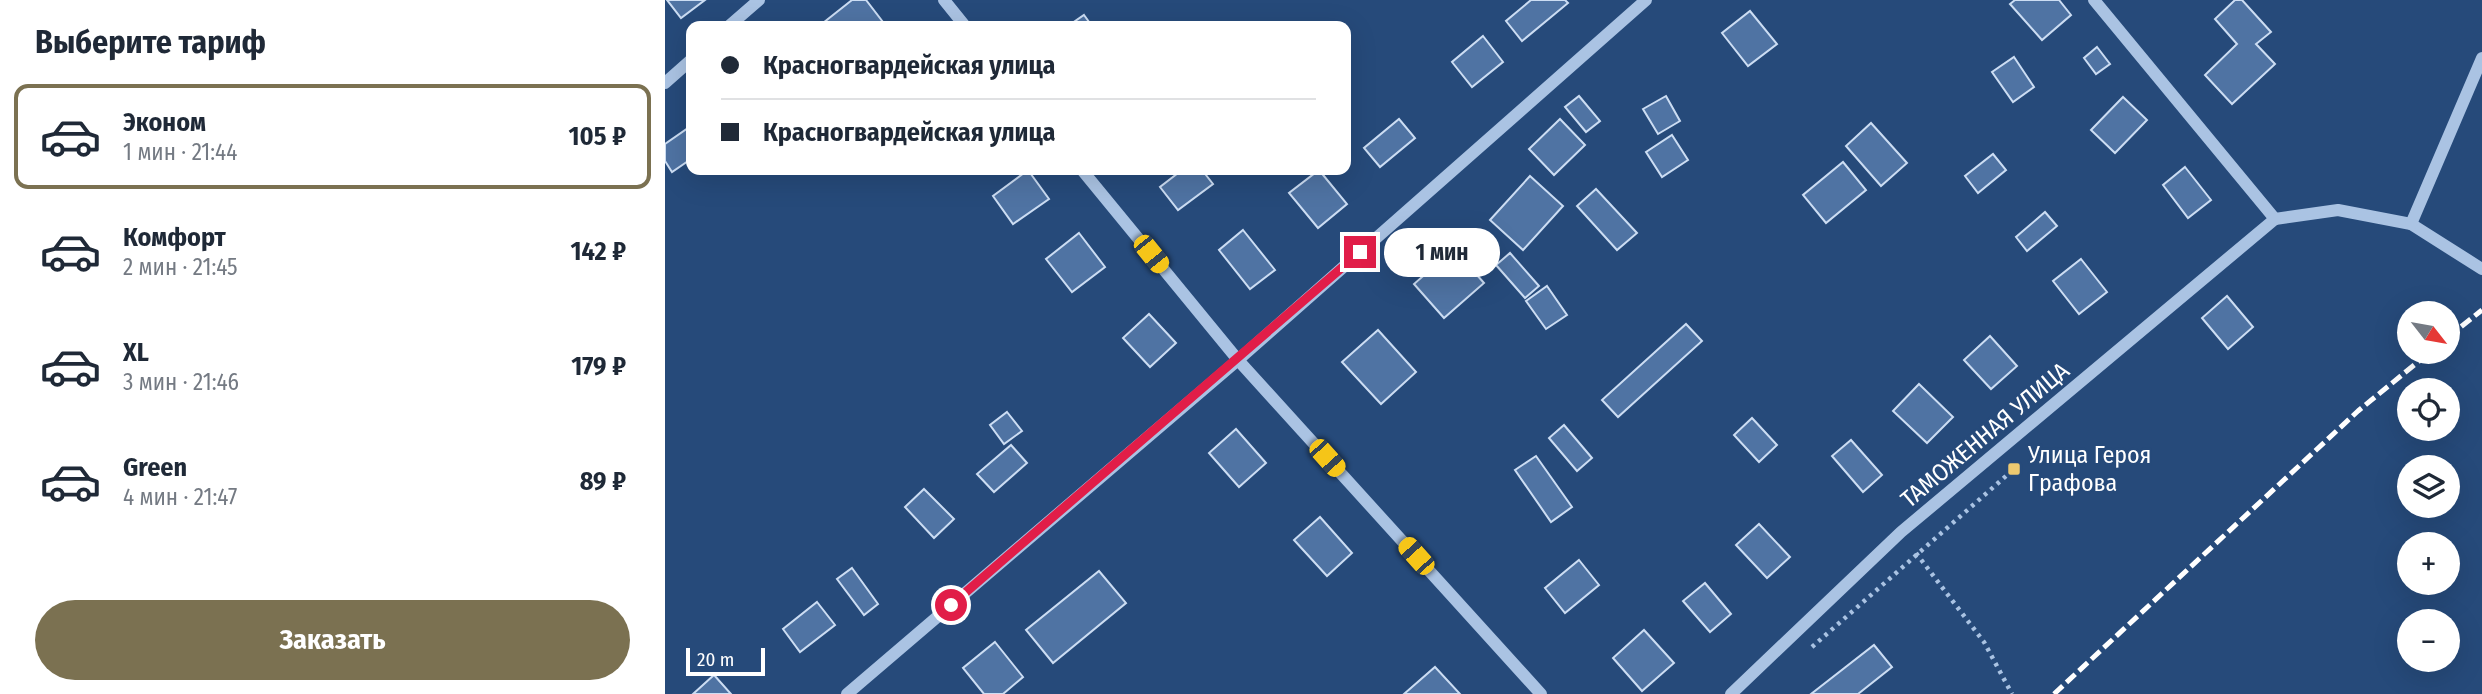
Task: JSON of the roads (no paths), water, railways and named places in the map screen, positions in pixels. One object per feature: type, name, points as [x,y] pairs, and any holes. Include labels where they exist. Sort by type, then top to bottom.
[{"type":"street","points":[[735,21],[759,0]]},
{"type":"street","points":[[944,0],[961,21]]},
{"type":"street","points":[[847,694],[1238,360],[1646,0]]},
{"type":"street","points":[[2094,0],[2275,219],[2338,210],[2411,224],[2482,269]]},
{"type":"street","points":[[2411,224],[2482,58]]},
{"type":"street","points":[[665,83],[686,64]]},
{"type":"street","points":[[1086,175],[1238,360],[1541,694]]},
{"type":"street","name":"ТАМОЖЕННАЯ УЛИЦА","points":[[1731,694],[1901,533],[2275,219]]},
{"type":"railway","points":[[2461,327],[2482,310]]},
{"type":"railway","points":[[2054,694],[2358,411],[2415,364]]},
{"type":"place","name":"Улица Героя Графова","points":[[2014,469]]}]
